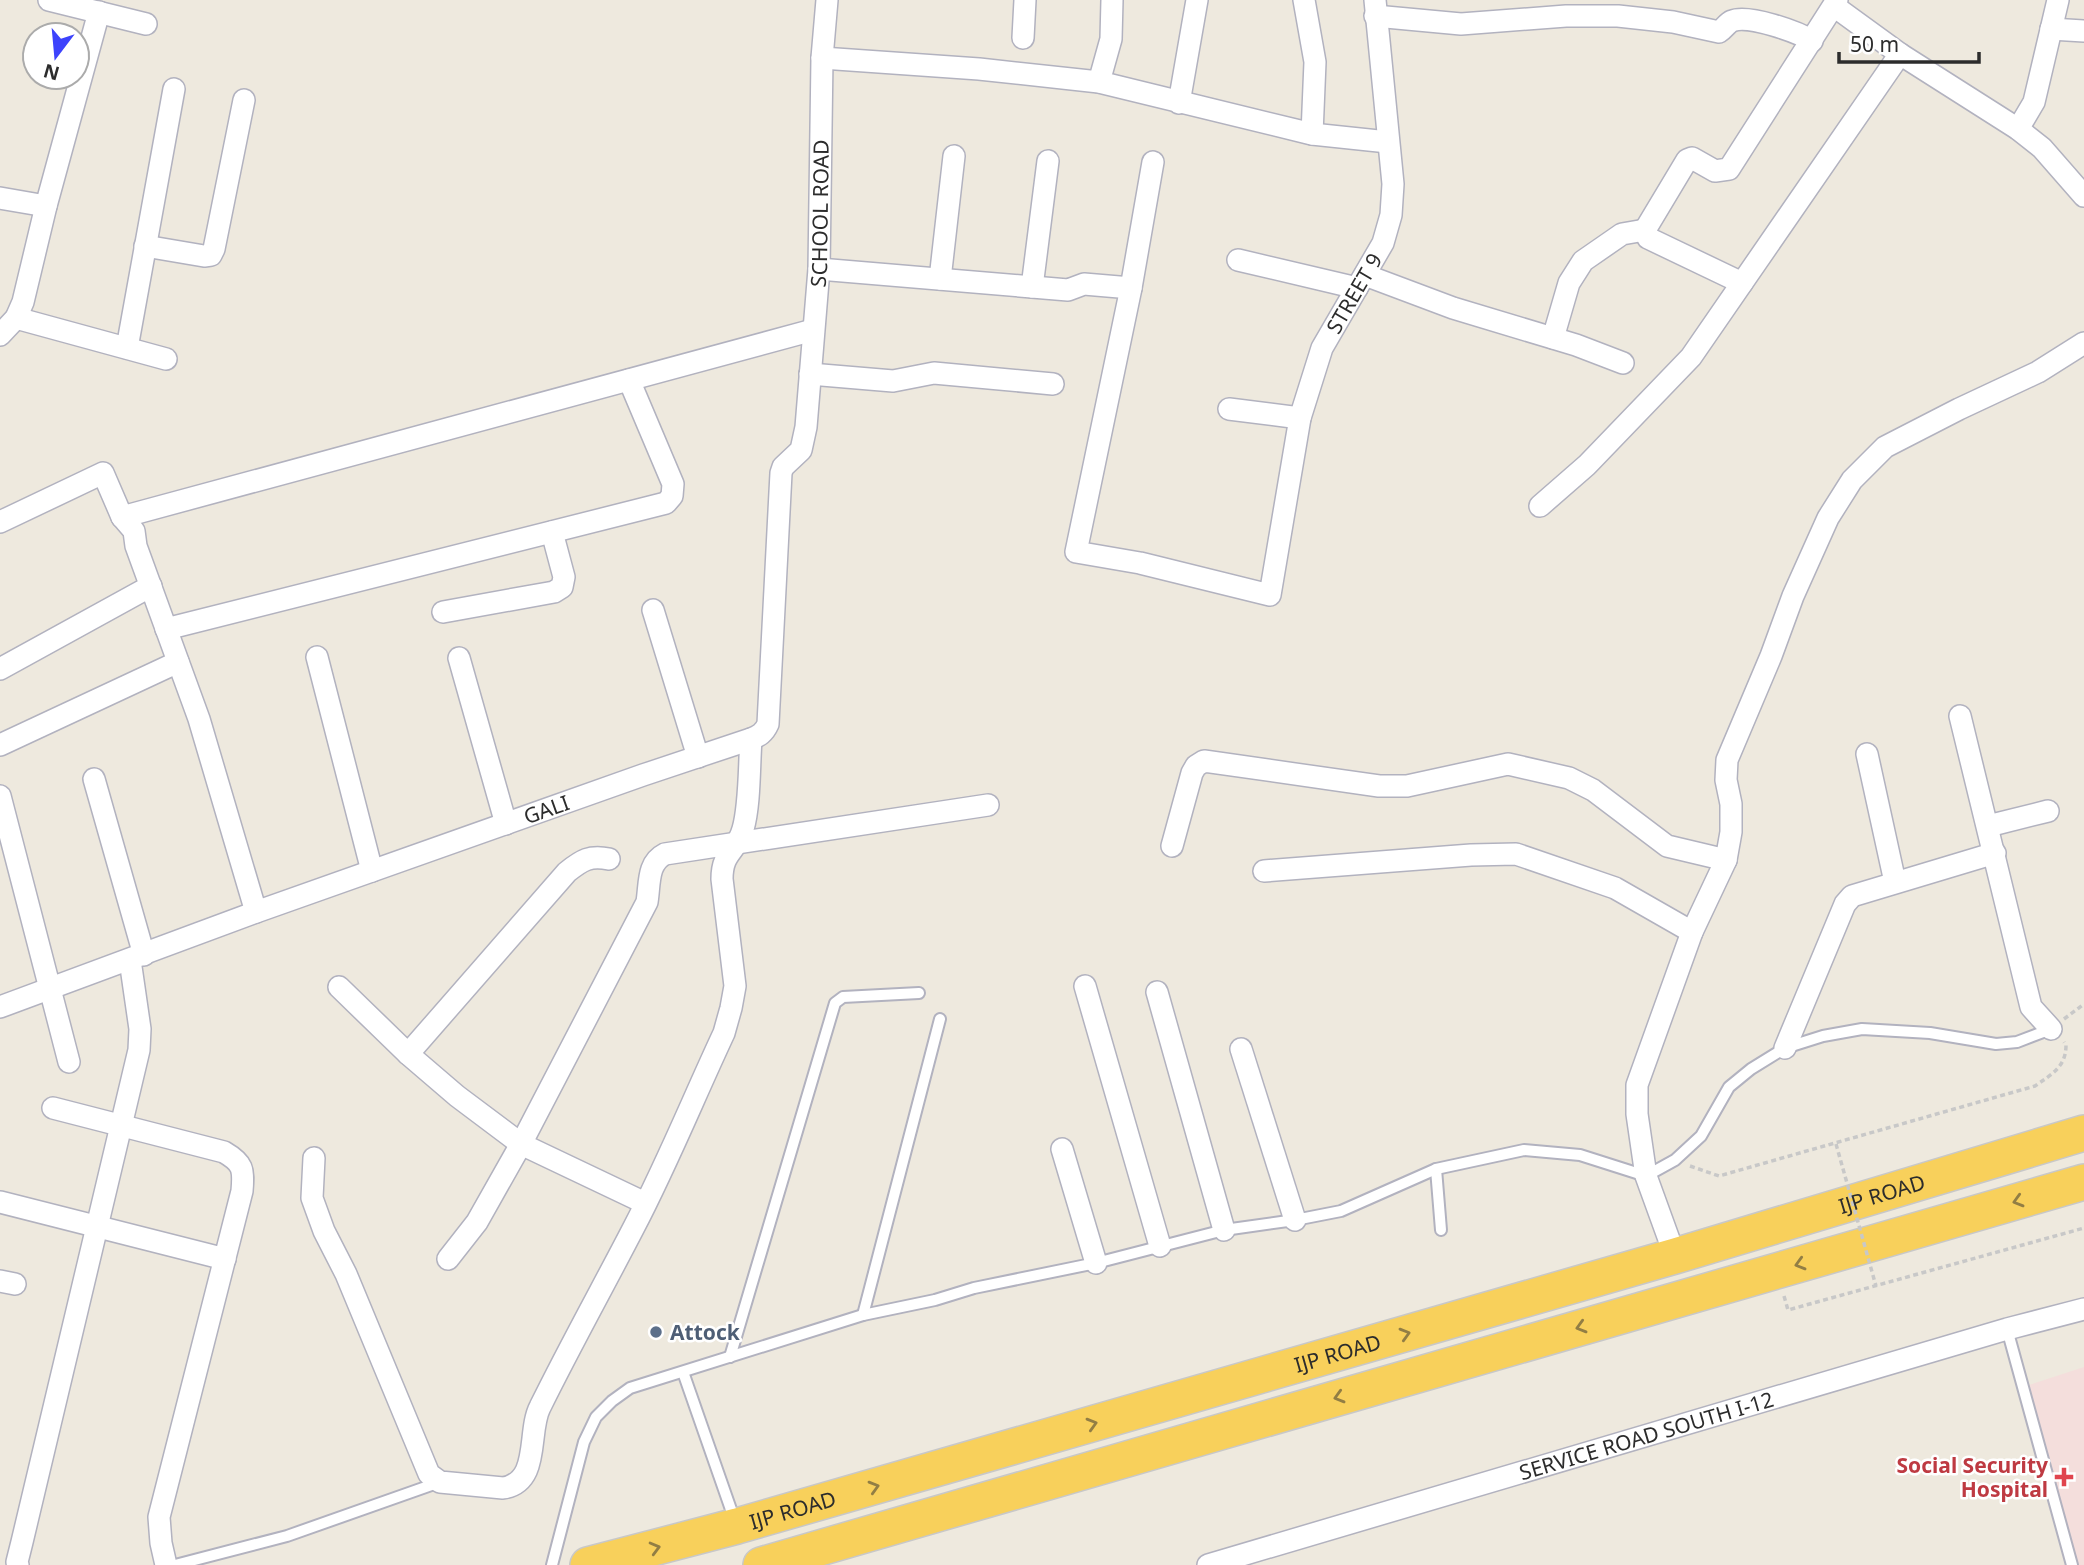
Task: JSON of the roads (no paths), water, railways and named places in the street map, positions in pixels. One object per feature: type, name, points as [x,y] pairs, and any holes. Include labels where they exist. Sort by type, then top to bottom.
[{"type":"highway","name":"IJP ROAD","points":[[589,1565],[737,1526],[1675,1256],[2084,1133]]},
{"type":"highway","name":"IJP ROAD","points":[[761,1565],[2084,1182]]},
{"type":"street","points":[[49,0],[92,7],[146,24]]},
{"type":"street","name":"SCHOOL ROAD","points":[[751,739],[761,735],[768,724],[781,473],[783,467],[801,450],[806,427],[819,269],[822,58],[827,0]]},
{"type":"street","points":[[1023,38],[1025,0]]},
{"type":"street","points":[[1099,82],[1111,39],[1112,0]]},
{"type":"street","points":[[1179,103],[1196,0]]},
{"type":"street","points":[[1304,0],[1315,62],[1312,134]]},
{"type":"street","points":[[2018,128],[2034,102],[2058,0]]},
{"type":"street","points":[[1553,338],[1569,284],[1583,261],[1622,234],[1645,230],[1687,160],[1692,158],[1715,171],[1729,169],[1836,3],[1900,54],[2018,128],[2042,148],[2084,196]]},
{"type":"street","points":[[0,335],[16,318],[23,302],[92,7]]},
{"type":"street","points":[[1375,8],[1461,24],[1566,16],[1618,16],[1673,22],[1720,32],[1732,21],[1747,20],[1796,31],[1812,41]]},
{"type":"street","name":"STREET 9","points":[[1131,288],[1076,552],[1140,563],[1270,595],[1300,418],[1322,348],[1383,243],[1391,215],[1393,184],[1375,8]]},
{"type":"street","points":[[2051,29],[2084,32]]},
{"type":"street","points":[[1540,506],[1587,465],[1691,357],[1900,54]]},
{"type":"street","points":[[822,58],[979,69],[1099,82],[1312,134],[1388,142]]},
{"type":"street","points":[[127,348],[174,89]]},
{"type":"street","points":[[145,246],[211,255],[215,249],[244,100]]},
{"type":"street","points":[[940,279],[954,156]]},
{"type":"street","points":[[1032,287],[1048,161]]},
{"type":"street","points":[[819,269],[1068,290],[1084,284],[1131,288],[1153,162]]},
{"type":"street","points":[[0,198],[46,206]]},
{"type":"street","points":[[1645,230],[1648,238],[1742,283]]},
{"type":"street","points":[[1238,260],[1361,281],[1553,338],[1623,363]]},
{"type":"street","points":[[16,318],[166,359]]},
{"type":"street","points":[[122,517],[813,330]]},
{"type":"street","points":[[1675,1256],[1646,1176],[1637,1114],[1637,1085],[1692,932],[1726,860],[1731,832],[1731,804],[1726,780],[1727,760],[1793,596],[1828,518],[1852,480],[1885,447],[2038,372],[2084,343]]},
{"type":"street","points":[[810,374],[893,382],[934,373],[1053,384]]},
{"type":"street","points":[[166,629],[666,503],[672,496],[673,484],[629,380]]},
{"type":"street","points":[[1229,409],[1300,418]]},
{"type":"street","points":[[0,522],[103,473],[122,517],[134,531],[150,586],[199,719],[256,912]]},
{"type":"street","points":[[443,612],[554,592],[562,587],[564,577],[552,532]]},
{"type":"street","points":[[0,669],[150,586]]},
{"type":"street","points":[[653,610],[698,757]]},
{"type":"street","points":[[317,657],[372,871]]},
{"type":"street","points":[[459,657],[506,824]]},
{"type":"street","points":[[0,745],[178,663]]},
{"type":"street","points":[[1960,716],[2031,1007],[2051,1029]]},
{"type":"street","points":[[314,1158],[312,1198],[324,1231],[346,1273],[429,1474],[440,1482],[511,1487],[521,1480],[530,1459],[537,1411],[645,1203],[724,1033],[735,986],[722,864],[728,852],[738,844],[744,827],[751,739]]},
{"type":"street","name":"GALI","points":[[0,1007],[256,912],[751,739]]},
{"type":"street","points":[[1867,754],[1895,883]]},
{"type":"street","points":[[1172,846],[1192,773],[1196,766],[1204,761],[1379,786],[1407,786],[1507,764],[1569,778],[1593,790],[1667,846],[1726,860]]},
{"type":"street","points":[[18,1565],[139,1039],[137,958],[94,779]]},
{"type":"street","points":[[0,796],[69,1062]]},
{"type":"street","points":[[448,1259],[477,1222],[521,1144],[647,902],[652,866],[657,858],[665,854],[988,806]]},
{"type":"street","points":[[1988,826],[2048,811]]},
{"type":"street","points":[[1785,1048],[1845,904],[1852,896],[1995,853]]},
{"type":"street","points":[[1264,871],[1516,854],[1615,888],[1692,932]]},
{"type":"street","points":[[408,1054],[567,872],[593,856],[609,859]]},
{"type":"street","points":[[1085,986],[1160,1246]]},
{"type":"street","points":[[339,987],[408,1054],[457,1096],[521,1144],[645,1203]]},
{"type":"street","points":[[1157,992],[1224,1230]]},
{"type":"street","points":[[1241,1049],[1295,1220]]},
{"type":"street","points":[[53,1108],[224,1152],[237,1160],[244,1173],[242,1191],[159,1517],[166,1565]]},
{"type":"street","points":[[1062,1149],[1096,1263]]},
{"type":"street","points":[[0,1202],[225,1259]]},
{"type":"street","name":"SERVICE ROAD SOUTH I-12","points":[[1208,1565],[2007,1329],[2084,1309]]},
{"type":"lane","points":[[730,1357],[835,1003],[843,996],[919,993]]},
{"type":"lane","points":[[863,1315],[940,1019]]},
{"type":"lane","points":[[552,1565],[584,1443],[596,1417],[630,1388],[863,1315],[974,1288],[1096,1263],[1224,1230],[1341,1211],[1436,1169],[1524,1150],[1580,1155],[1646,1176],[1675,1160],[1701,1136],[1729,1087],[1785,1048],[1824,1035],[1863,1029],[1930,1033],[1996,1044],[2017,1042],[2051,1029]]},
{"type":"lane","points":[[1436,1169],[1441,1230]]},
{"type":"lane","points":[[2007,1329],[2072,1565]]},
{"type":"lane","points":[[683,1372],[737,1526]]},
{"type":"lane","points":[[175,1565],[287,1536],[440,1482]]},
{"type":"place","name":"Attock","points":[[656,1332]]},
{"type":"place","name":"Social Security Hospital","points":[[2064,1477]]}]
